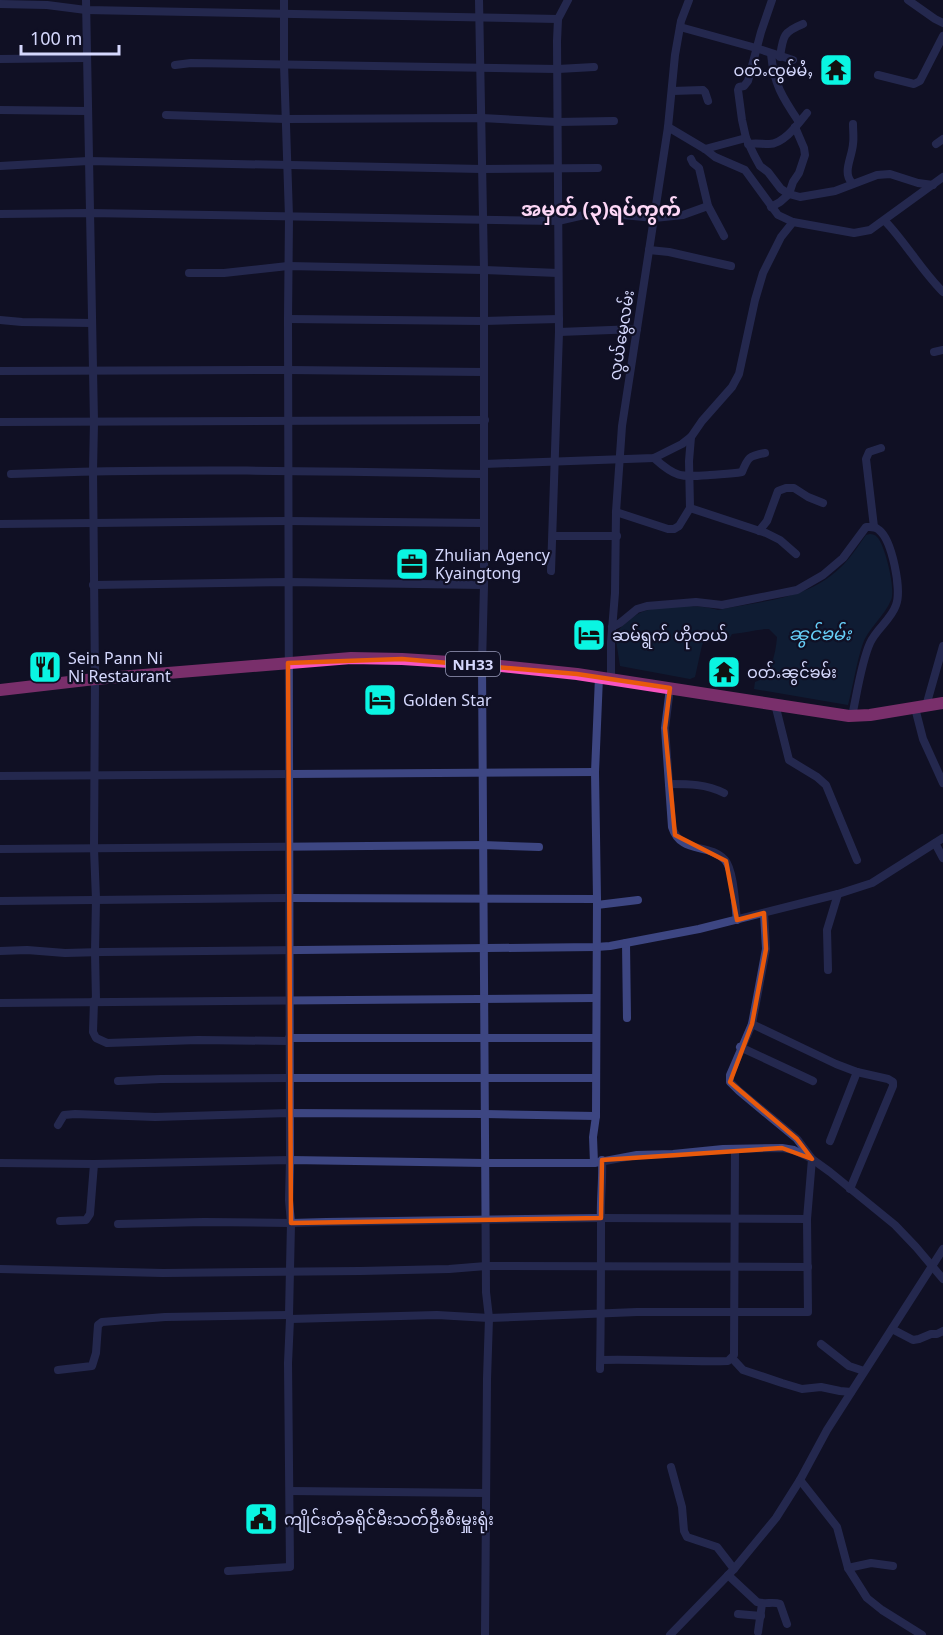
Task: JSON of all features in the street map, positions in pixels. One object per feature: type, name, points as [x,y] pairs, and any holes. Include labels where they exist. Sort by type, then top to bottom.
[{"type":"highway","name":"NH33","points":[[0,690],[95,679],[351,658],[482,664],[605,678],[852,716],[943,703]]},
{"type":"street","points":[[86,0],[94,422],[96,899],[93,1032],[96,1038],[107,1043],[289,1039],[596,1038]]},
{"type":"street","points":[[228,1571],[290,1567],[288,266],[290,216],[284,0]]},
{"type":"street","points":[[479,0],[485,420],[482,664],[483,948],[486,1293],[489,1318],[485,1635]]},
{"type":"street","points":[[551,571],[559,332],[557,40],[558,19],[568,0]]},
{"type":"street","name":"လွယ်မွေလမ်း","points":[[689,0],[680,27],[668,127],[622,426],[616,512],[615,593],[595,772],[596,1116],[593,1137],[603,1177],[600,1364],[642,1359],[711,1361],[732,1358]]},
{"type":"street","points":[[772,0],[748,81],[738,90],[747,141],[760,166],[768,172],[781,189],[800,197],[835,191],[877,175],[890,174],[933,185]]},
{"type":"street","points":[[908,0],[943,24]]},
{"type":"street","points":[[0,4],[48,5],[86,10],[558,19]]},
{"type":"street","points":[[771,207],[789,194],[805,155],[797,125],[773,73],[775,55],[784,35],[788,30],[803,24]]},
{"type":"street","points":[[680,27],[793,60]]},
{"type":"street","points":[[878,75],[918,83],[943,36]]},
{"type":"street","points":[[0,59],[86,58]]},
{"type":"street","points":[[175,65],[191,63],[558,69],[594,67]]},
{"type":"street","points":[[672,91],[703,90],[708,101]]},
{"type":"street","points":[[0,110],[87,111]]},
{"type":"street","points":[[705,149],[747,141],[771,144],[787,135],[807,113]]},
{"type":"street","points":[[166,115],[286,119],[482,118],[557,122],[614,121]]},
{"type":"street","points":[[852,183],[847,175],[854,146],[853,124]]},
{"type":"street","points":[[668,127],[715,157],[745,170],[778,215],[793,222],[855,233],[870,230],[943,177]]},
{"type":"street","points":[[691,159],[699,168],[708,206],[724,236]]},
{"type":"street","points":[[0,166],[88,162],[482,169],[598,168]]},
{"type":"street","points":[[0,214],[89,213],[558,221],[584,215],[604,214],[654,218],[683,215],[708,206]]},
{"type":"street","points":[[885,221],[899,236],[929,278],[943,292]]},
{"type":"street","points":[[484,464],[654,458],[691,437],[740,374],[755,300],[763,273],[781,237],[793,222]]},
{"type":"street","points":[[649,250],[669,252],[731,266]]},
{"type":"street","points":[[189,273],[224,273],[288,266],[558,273]]},
{"type":"street","points":[[288,319],[484,321],[559,319]]},
{"type":"street","points":[[0,320],[92,323]]},
{"type":"street","points":[[559,332],[637,329]]},
{"type":"street","points":[[0,371],[484,372]]},
{"type":"street","points":[[0,422],[485,420]]},
{"type":"street","points":[[616,512],[660,527],[674,529],[679,526],[690,508],[691,437]]},
{"type":"street","points":[[874,527],[866,459],[869,452],[881,448]]},
{"type":"street","points":[[654,458],[668,471],[690,477],[730,475],[742,472],[747,459],[753,455],[765,453]]},
{"type":"street","points":[[11,474],[93,471],[288,470],[484,474]]},
{"type":"street","points":[[759,531],[767,521],[778,491],[794,488],[823,503]]},
{"type":"street","points":[[690,508],[780,540],[796,554]]},
{"type":"street","points":[[0,524],[288,521],[484,523]]},
{"type":"street","points":[[612,627],[637,609],[647,606],[696,602],[722,605],[797,590],[823,575],[843,558],[866,527],[874,527],[881,531],[886,540],[893,561],[898,594],[896,606],[869,645],[852,716]]},
{"type":"street","points":[[553,536],[617,536]]},
{"type":"street","points":[[93,585],[288,582],[484,585]]},
{"type":"street","points":[[943,646],[920,707],[923,739],[943,783]]},
{"type":"street","points":[[670,688],[665,728],[672,827],[680,841],[708,850],[726,861],[730,870],[737,920]]},
{"type":"street","points":[[775,704],[789,760],[818,777],[825,785],[857,861]]},
{"type":"street","points":[[0,776],[595,772]]},
{"type":"street","points":[[669,784],[694,784],[724,793]]},
{"type":"street","points":[[0,951],[596,947],[699,929],[838,894],[872,883],[939,841],[943,858]]},
{"type":"street","points":[[0,849],[539,847]]},
{"type":"street","points":[[828,970],[827,930],[838,894]]},
{"type":"street","points":[[0,901],[288,898],[483,898],[597,902],[638,900]]},
{"type":"street","points":[[58,1370],[92,1366],[99,1326],[102,1322],[165,1317],[437,1315],[489,1318],[602,1313],[808,1312],[807,1219],[812,1159],[797,1139],[730,1082],[730,1075],[752,1024],[766,949],[764,913]]},
{"type":"street","points":[[626,943],[627,1018]]},
{"type":"street","points":[[0,1003],[596,998]]},
{"type":"street","points":[[752,1024],[836,1064],[893,1082],[850,1189]]},
{"type":"street","points":[[741,1047],[813,1081]]},
{"type":"street","points":[[830,1141],[857,1071]]},
{"type":"street","points":[[118,1081],[289,1078],[596,1078]]},
{"type":"street","points":[[58,1125],[64,1115],[75,1114],[155,1117],[289,1113],[596,1116]]},
{"type":"street","points":[[0,1163],[94,1164],[290,1160],[598,1162],[637,1155],[782,1148],[794,1150],[812,1159],[850,1189],[895,1226],[943,1279]]},
{"type":"street","points":[[735,1149],[735,1312],[734,1355],[732,1358],[743,1370],[802,1389],[821,1387],[851,1392]]},
{"type":"street","points":[[60,1221],[86,1220],[90,1214],[94,1164]]},
{"type":"street","points":[[118,1224],[204,1221],[291,1223],[601,1218],[807,1219]]},
{"type":"street","points":[[670,1635],[731,1572],[776,1518],[827,1430],[943,1249]]},
{"type":"street","points":[[0,1269],[163,1273],[438,1269],[486,1266],[808,1267]]},
{"type":"street","points":[[892,1329],[913,1340],[943,1331]]},
{"type":"street","points":[[821,1344],[849,1366],[864,1371]]},
{"type":"street","points":[[671,1467],[682,1507],[684,1531],[687,1537],[717,1547],[731,1572],[753,1599],[762,1604],[780,1604],[787,1623]]},
{"type":"street","points":[[800,1480],[837,1527],[848,1568],[867,1598],[922,1635]]},
{"type":"street","points":[[290,1491],[486,1493]]},
{"type":"street","points":[[848,1568],[871,1563],[893,1566]]},
{"type":"street","points":[[758,1632],[762,1604]]},
{"type":"street","points":[[738,1614],[760,1616]]},
{"type":"highlighted area","points":[[402,659],[577,674],[670,688],[665,728],[675,835],[726,861],[737,920],[764,913],[766,949],[752,1024],[730,1082],[797,1139],[812,1159],[782,1148],[602,1160],[601,1218],[291,1223],[288,663]]},
{"type":"water","name":"ၼွင်ၶမ်း","points":[[870,534],[878,538],[884,550],[891,578],[892,595],[888,606],[864,640],[848,705],[754,689],[755,682],[769,670],[774,657],[777,637],[769,629],[732,634],[729,639],[706,639],[702,645],[695,677],[690,679],[620,666],[615,633],[638,614],[659,608],[680,606],[718,610],[798,593],[827,579],[851,557],[866,535]]},
{"type":"place","name":"ဝတ်ႉၸွမ်မႆႇ","points":[[836,70]]},
{"type":"place","name":"Zhulian Agency Kyaingtong","points":[[412,564]]},
{"type":"place","name":"ဆမ်ရွက် ဟိုတယ်","points":[[589,635]]},
{"type":"place","name":"Sein Pann Ni Ni Restaurant","points":[[45,667]]},
{"type":"place","name":"ဝတ်ႉၼွင်ၶမ်း","points":[[724,672]]},
{"type":"place","name":"Golden Star","points":[[380,700]]},
{"type":"place","name":"ကျိုင်းတုံခရိုင်မီးသတ်ဦးစီးမှူးရုံး","points":[[261,1519]]},
{"type":"district","name":"အမှတ် (၃)ရပ်ကွက်","points":[[601,208]]}]
